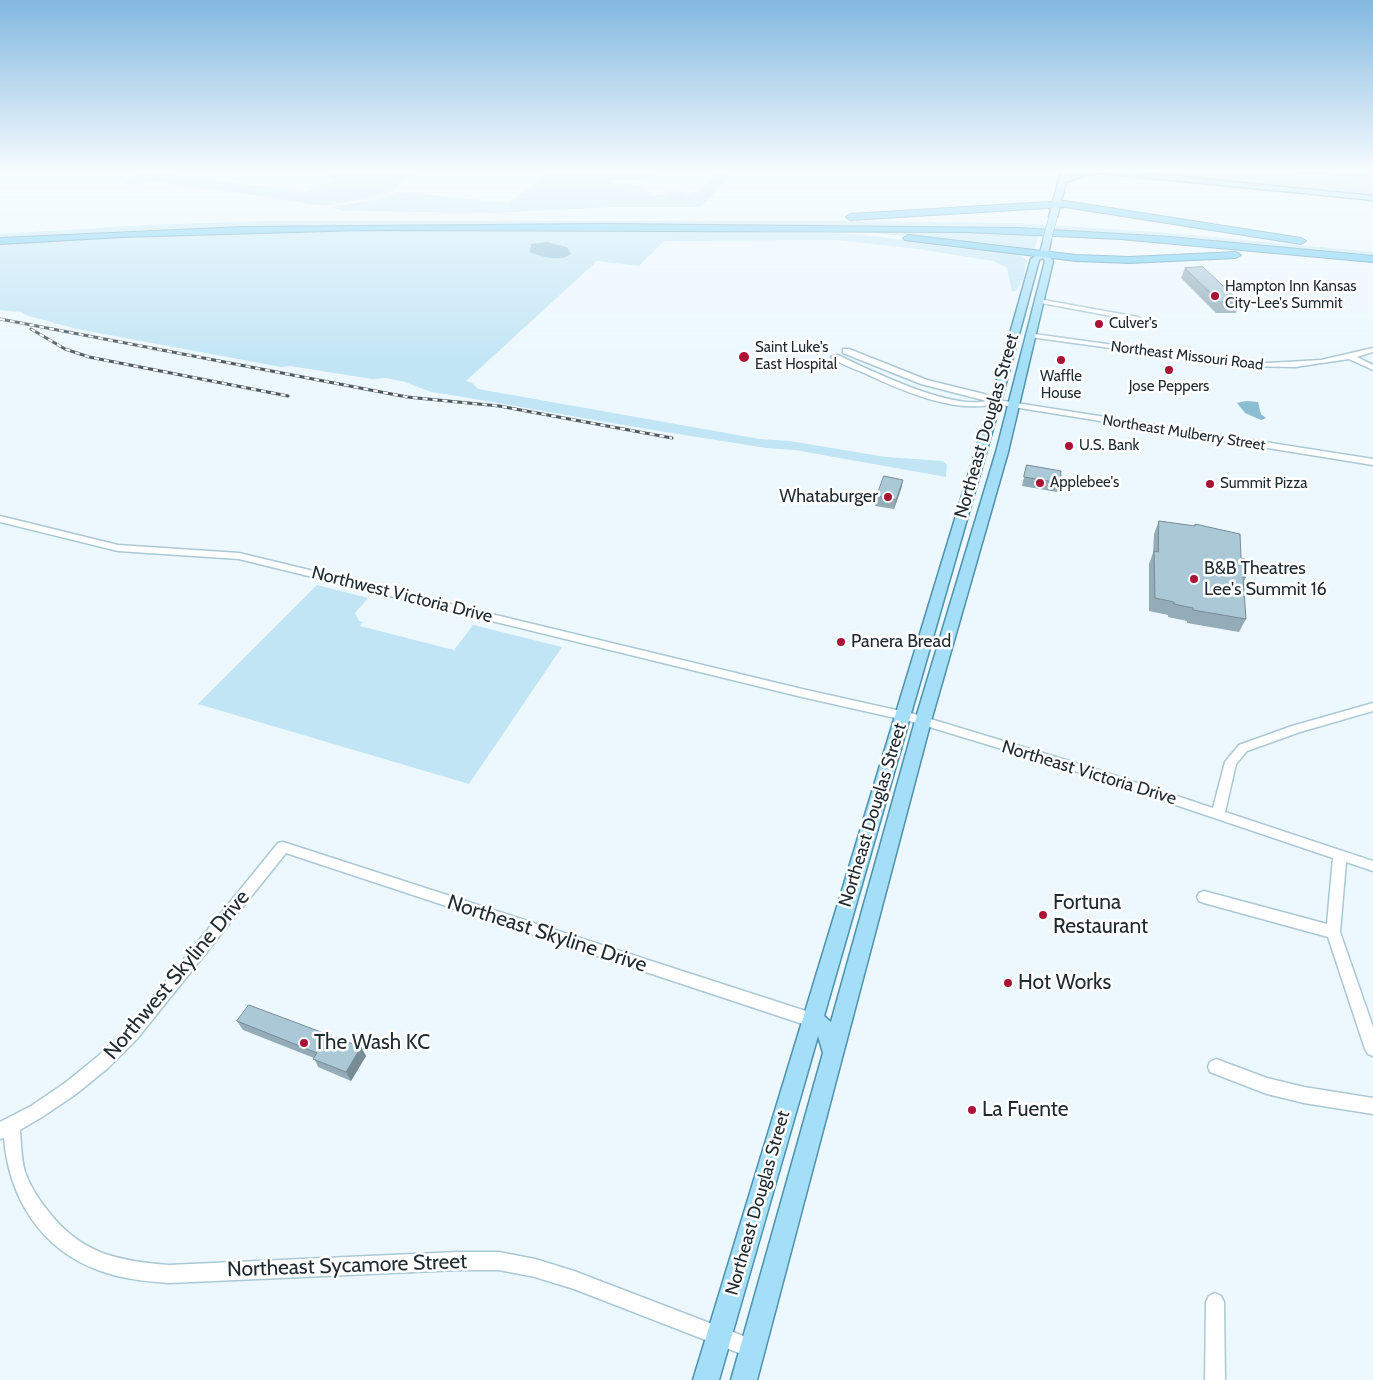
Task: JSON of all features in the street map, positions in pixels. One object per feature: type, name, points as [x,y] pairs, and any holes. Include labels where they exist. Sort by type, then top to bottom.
[{"type":"highway","points":[[0,241],[112,235]]},
{"type":"highway","points":[[887,235],[1014,251],[1052,259],[1067,257],[1130,260],[1282,254],[1372,255]]},
{"type":"highway","points":[[1119,235],[1372,255]]},
{"type":"highway","points":[[1184,235],[1372,255]]},
{"type":"highway","points":[[1272,235],[1314,242]]},
{"type":"highway","points":[[1338,245],[1372,255]]},
{"type":"main road","name":"Northeast Douglas Street","points":[[744,1380],[923,721],[1002,452],[1038,301],[1043,258],[1048,235]]},
{"type":"main road","name":"Northeast Douglas Street","points":[[706,1380],[995,402],[1043,258]]},
{"type":"main road","points":[[812,1020],[825,1028],[831,1037],[832,1058]]},
{"type":"street","points":[[1038,301],[1138,319]]},
{"type":"street","name":"Northeast Missouri Road","points":[[1030,335],[1208,361],[1252,365],[1292,366],[1352,358],[1373,350]]},
{"type":"street","points":[[846,351],[924,382],[981,396],[995,402]]},
{"type":"street","points":[[834,357],[938,397],[978,406],[995,402]]},
{"type":"street","points":[[1352,358],[1373,368]]},
{"type":"street","name":"Northeast Mulberry Street","points":[[995,402],[1373,462]]},
{"type":"street","name":"Northwest Victoria Drive","points":[[0,519],[118,548],[170,553],[239,556],[802,693]]},
{"type":"street","name":"Northeast Victoria Drive","points":[[802,693],[923,721],[1218,813],[1373,866]]},
{"type":"street","points":[[1218,813],[1231,762],[1243,748],[1296,729],[1373,707]]},
{"type":"street","name":"Northeast Skyline Drive","points":[[283,847],[812,1020]]},
{"type":"street","name":"Northwest Skyline Drive","points":[[6,1128],[45,1108],[82,1082],[132,1034],[283,847]]},
{"type":"street","points":[[1340,855],[1333,932],[1373,1049]]},
{"type":"street","points":[[1204,897],[1333,932]]},
{"type":"street","points":[[1216,1067],[1267,1086],[1304,1096],[1373,1106]]},
{"type":"street","name":"Northeast Sycamore Street","points":[[6,1128],[17,1170],[28,1197],[45,1222],[68,1245],[96,1261],[130,1270],[169,1274],[448,1261],[499,1261],[535,1268],[574,1280],[718,1338],[752,1349]]},
{"type":"street","points":[[1215,1302],[1215,1380]]},
{"type":"shaded area","points":[[0,235],[60,235],[0,239]]},
{"type":"shaded area","points":[[868,235],[1009,253],[1022,256],[1028,261],[1026,262],[1024,277],[1016,291],[1012,291],[1007,268],[993,261],[918,249],[835,240],[664,241],[639,266],[597,261],[466,381],[472,383],[478,389],[760,439],[790,441],[886,457],[943,461],[947,465],[946,477],[795,450],[766,448],[431,392],[405,382],[386,378],[372,379],[290,366],[281,367],[77,329],[25,315],[21,312],[0,310],[0,243],[108,237]]},
{"type":"shaded area","points":[[897,235],[1038,235],[1034,251]]},
{"type":"shaded area","points":[[1128,235],[1195,235],[1373,252],[1373,258]]},
{"type":"shaded area","points":[[547,242],[567,247],[571,254],[557,258],[540,256],[530,252],[531,244]]},
{"type":"shaded area","points":[[1246,401],[1258,402],[1261,414],[1266,418],[1261,420],[1245,413],[1237,403]]},
{"type":"shaded area","points":[[317,585],[368,598],[355,613],[359,621],[363,622],[360,626],[454,650],[473,625],[562,647],[469,784],[198,704]]},
{"type":"building","points":[[1203,267],[1240,302],[1220,302],[1185,268]]},
{"type":"building","points":[[1027,465],[1061,471],[1060,483],[1024,477]]},
{"type":"building","points":[[884,476],[903,480],[896,500],[877,496]]},
{"type":"building","name":"B&B Theatres Lee's Summit 16","points":[[1159,521],[1195,526],[1195,524],[1240,534],[1241,558],[1245,559],[1246,577],[1243,577],[1246,619],[1193,610],[1193,608],[1174,604],[1174,602],[1155,598],[1154,551],[1158,552]]},
{"type":"building","name":"The Wash KC","points":[[249,1005],[361,1047],[346,1072],[313,1059],[317,1053],[237,1021]]},
{"type":"railway","points":[[0,319],[407,397],[499,406],[672,438]]},
{"type":"railway","points":[[31,329],[65,349],[89,357],[288,396]]},
{"type":"place","name":"Hampton Inn Kansas City-Lee's Summit","points":[[1215,296]]},
{"type":"place","name":"Culver's","points":[[1099,324]]},
{"type":"place","name":"Saint Luke's East Hospital","points":[[744,357]]},
{"type":"place","name":"Waffle House","points":[[1061,360]]},
{"type":"place","name":"Jose Peppers","points":[[1169,370]]},
{"type":"place","name":"U.S. Bank","points":[[1069,446]]},
{"type":"place","name":"Applebee's","points":[[1040,483]]},
{"type":"place","name":"Summit Pizza","points":[[1210,484]]},
{"type":"place","name":"Whataburger","points":[[888,497]]},
{"type":"place","name":"B&B Theatres Lee's Summit 16","points":[[1194,579]]},
{"type":"place","name":"Panera Bread","points":[[841,642]]},
{"type":"place","name":"Fortuna Restaurant","points":[[1043,915]]},
{"type":"place","name":"Hot Works","points":[[1008,983]]},
{"type":"place","name":"The Wash KC","points":[[304,1043]]},
{"type":"place","name":"La Fuente","points":[[972,1110]]}]
